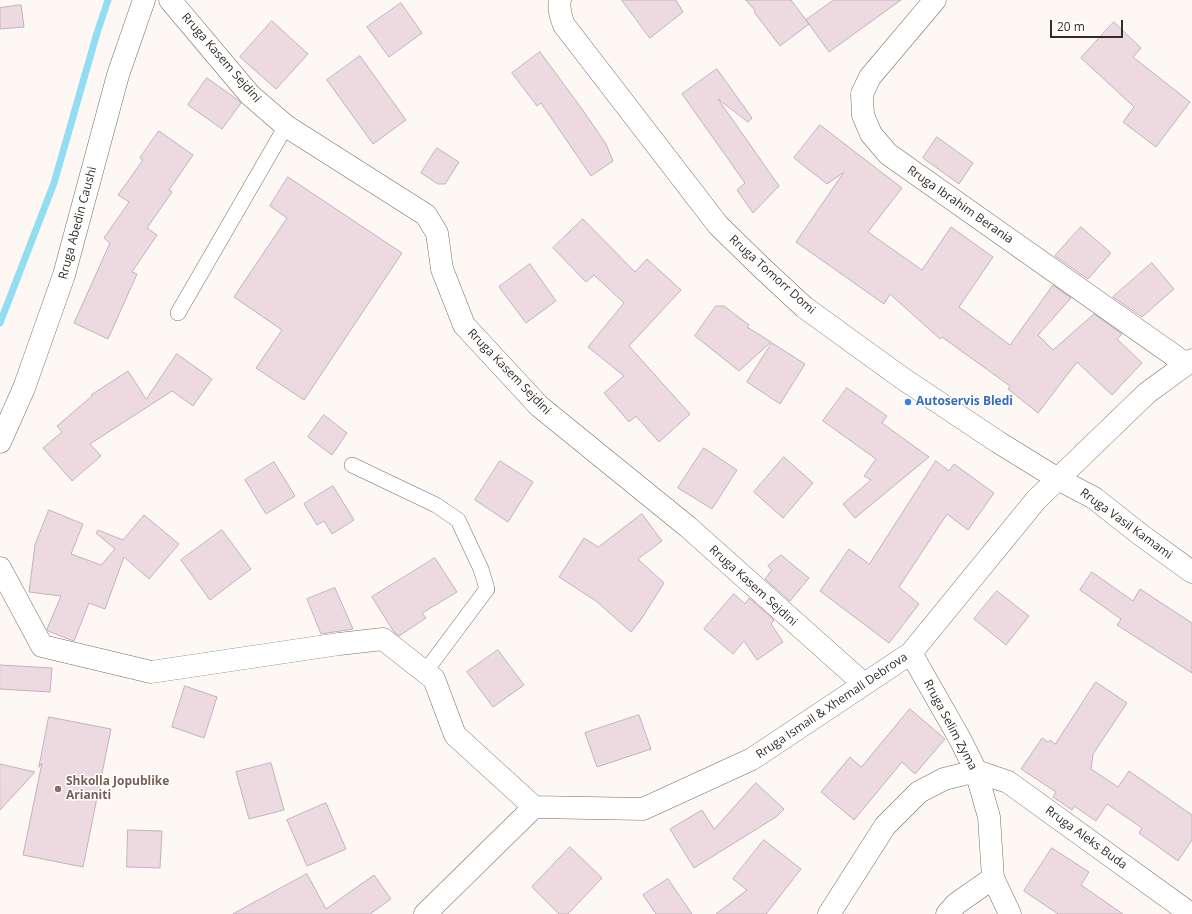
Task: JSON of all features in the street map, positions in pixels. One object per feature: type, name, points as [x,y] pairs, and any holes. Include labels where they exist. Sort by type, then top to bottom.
[{"type":"street","name":"Rruga Abedin Caushi","points":[[0,442],[24,388],[64,275],[118,76],[144,0]]},
{"type":"street","name":"Rruga Kasem Sejdini","points":[[170,0],[250,95],[286,126],[426,215],[437,233],[442,269],[464,325],[544,411],[688,527],[864,684]]},
{"type":"street","name":"Rruga Tomorr Domi","points":[[560,0],[560,14],[564,25],[718,225],[762,268],[804,307],[902,378],[998,442],[1058,479]]},
{"type":"street","name":"Rruga Ibrahim Berania","points":[[935,0],[870,77],[862,94],[864,115],[871,134],[888,154],[1189,362]]},
{"type":"street","name":"Rruga Ismail & Xhemali Debrova","points":[[534,806],[642,810],[752,759],[912,653],[1036,500],[1147,393],[1189,362]]},
{"type":"street","name":"Rruga Vasil Kamami","points":[[1058,479],[1094,498],[1141,535],[1192,572]]},
{"type":"street","points":[[0,568],[42,646],[151,672],[339,644],[383,639],[434,678],[455,735],[534,806],[425,914]]},
{"type":"street","name":"Rruga Selim Zyma","points":[[912,653],[960,739],[976,772],[989,817],[993,878],[1010,914]]},
{"type":"street","points":[[829,914],[885,826],[919,792],[944,779],[976,772]]},
{"type":"street","name":"Rruga Aleks Buda","points":[[976,772],[1008,782],[1191,914]]},
{"type":"street","points":[[947,914],[956,904],[993,878]]},
{"type":"lane","points":[[178,313],[286,126]]},
{"type":"lane","points":[[352,465],[436,505],[458,520],[481,569],[487,588],[426,672]]},
{"type":"building","points":[[622,0],[676,0],[683,12],[650,38]]},
{"type":"building","points":[[746,0],[791,0],[809,24],[780,46]]},
{"type":"building","points":[[834,0],[901,0],[829,52],[806,20]]},
{"type":"building","points":[[401,3],[422,33],[389,57],[367,27]]},
{"type":"building","points":[[21,5],[24,27],[0,29],[0,8]]},
{"type":"building","points":[[272,21],[308,54],[276,89],[240,57]]},
{"type":"building","points":[[1114,22],[1141,48],[1133,57],[1190,102],[1156,147],[1123,122],[1134,107],[1081,58]]},
{"type":"building","points":[[540,52],[606,144],[613,161],[591,176],[541,103],[537,106],[512,73]]},
{"type":"building","points":[[360,56],[406,120],[373,144],[327,80]]},
{"type":"building","points":[[717,69],[752,118],[748,122],[718,99],[779,186],[753,213],[737,190],[745,183],[682,94]]},
{"type":"building","points":[[207,78],[241,103],[222,129],[188,105]]},
{"type":"building","points":[[820,125],[902,188],[868,232],[922,270],[951,227],[993,257],[959,307],[1010,345],[1053,285],[1071,298],[1038,335],[1053,350],[1094,314],[1122,334],[1117,339],[1142,363],[1112,395],[1077,362],[1038,413],[1008,389],[1010,386],[942,337],[940,339],[890,294],[884,304],[796,242],[844,172],[827,184],[794,158]]},
{"type":"building","points":[[159,131],[193,155],[169,190],[172,192],[147,228],[157,235],[132,272],[137,274],[108,339],[74,323],[110,243],[104,238],[129,202],[118,195],[143,160],[140,158]]},
{"type":"building","points":[[937,137],[973,163],[959,184],[923,158]]},
{"type":"building","points":[[437,148],[459,162],[445,184],[438,184],[421,173]]},
{"type":"building","points":[[288,177],[402,253],[304,400],[256,368],[282,330],[234,297],[287,218],[270,206]]},
{"type":"building","points":[[583,219],[635,272],[647,259],[681,290],[629,346],[690,414],[659,442],[636,416],[629,422],[604,393],[624,376],[588,347],[624,303],[594,275],[586,282],[553,248]]},
{"type":"building","points":[[1081,227],[1111,253],[1088,279],[1055,256]]},
{"type":"building","points":[[1152,263],[1174,289],[1142,317],[1113,297]]},
{"type":"building","points":[[530,264],[556,301],[526,323],[499,287]]},
{"type":"building","points":[[716,306],[724,306],[749,325],[747,327],[771,342],[739,371],[695,336]]},
{"type":"building","points":[[772,343],[805,364],[780,404],[747,382]]},
{"type":"building","points":[[177,354],[212,379],[193,406],[172,391],[90,444],[101,456],[72,481],[43,448],[62,432],[57,426],[92,396],[91,395],[128,371],[146,399]]},
{"type":"building","points":[[847,388],[887,416],[882,423],[929,457],[855,518],[843,504],[871,480],[864,476],[876,459],[823,421]]},
{"type":"building","points":[[324,415],[347,433],[332,455],[308,437]]},
{"type":"building","points":[[704,448],[737,470],[712,509],[678,488]]},
{"type":"building","points":[[784,457],[813,483],[783,518],[754,492]]},
{"type":"building","points":[[500,461],[533,482],[508,522],[475,500]]},
{"type":"building","points":[[936,461],[949,471],[954,464],[994,493],[968,530],[947,514],[899,587],[919,604],[889,643],[820,591],[849,549],[869,564]]},
{"type":"building","points":[[274,462],[295,496],[266,514],[245,480]]},
{"type":"building","points":[[333,486],[354,520],[332,534],[324,521],[317,525],[304,504]]},
{"type":"building","points":[[49,510],[83,524],[71,554],[101,565],[115,549],[96,533],[98,530],[123,540],[144,515],[179,544],[149,579],[124,557],[105,609],[89,603],[74,641],[48,631],[47,629],[61,596],[29,592],[35,545]]},
{"type":"building","points":[[642,514],[662,541],[638,559],[664,583],[640,621],[631,632],[596,601],[559,577],[584,538],[598,547]]},
{"type":"building","points":[[222,530],[251,569],[210,600],[181,560]]},
{"type":"building","points":[[781,555],[809,578],[790,601],[765,579],[772,570],[768,566]]},
{"type":"building","points":[[435,558],[457,592],[422,613],[426,618],[399,636],[394,632],[372,597]]},
{"type":"building","points":[[1092,572],[1133,601],[1140,589],[1192,623],[1192,673],[1117,625],[1121,619],[1080,590]]},
{"type":"building","points":[[335,588],[353,629],[321,634],[307,599]]},
{"type":"building","points":[[997,591],[1029,616],[1006,645],[974,619]]},
{"type":"building","points":[[734,594],[745,604],[749,598],[774,620],[771,624],[783,642],[757,660],[744,641],[733,654],[704,629]]},
{"type":"building","points":[[498,650],[524,685],[493,707],[467,672]]},
{"type":"building","points":[[0,665],[52,668],[50,692],[0,689]]},
{"type":"building","points":[[1096,682],[1127,703],[1093,754],[1091,769],[1118,787],[1129,771],[1192,815],[1192,840],[1178,861],[1139,833],[1142,828],[1107,804],[1096,821],[1074,806],[1072,810],[1053,797],[1056,792],[1021,769],[1042,738],[1048,742],[1050,740],[1055,744]]},
{"type":"building","points":[[185,686],[217,697],[204,738],[172,727]]},
{"type":"building","points":[[910,709],[945,739],[915,774],[902,762],[854,820],[821,792],[850,757],[861,767]]},
{"type":"building","points":[[639,715],[651,749],[597,767],[585,733]]},
{"type":"building","points":[[49,717],[111,729],[83,867],[23,855],[42,763],[39,767]]},
{"type":"building","points":[[271,763],[284,810],[249,819],[236,772]]},
{"type":"building","points":[[0,764],[35,772],[0,810]]},
{"type":"building","points":[[756,783],[784,809],[776,817],[694,868],[670,829],[702,810],[714,829]]},
{"type":"building","points":[[326,803],[346,849],[307,866],[287,820]]},
{"type":"building","points":[[128,830],[162,831],[160,868],[127,867]]},
{"type":"building","points":[[764,840],[801,869],[766,914],[716,914],[747,890],[733,879]]},
{"type":"building","points":[[570,847],[602,878],[568,914],[559,914],[532,887]]},
{"type":"building","points":[[1052,848],[1089,872],[1081,885],[1123,914],[1058,914],[1024,891]]},
{"type":"building","points":[[307,874],[326,909],[374,875],[391,899],[370,914],[233,914]]},
{"type":"building","points":[[668,879],[692,914],[656,914],[643,895]]},
{"type":"waterway","points":[[0,323],[54,183],[97,33],[108,0]]},
{"type":"place","name":"Autoservis Bledi","points":[[908,402]]},
{"type":"place","name":"Shkolla Jopublike Arianiti","points":[[58,789]]}]
